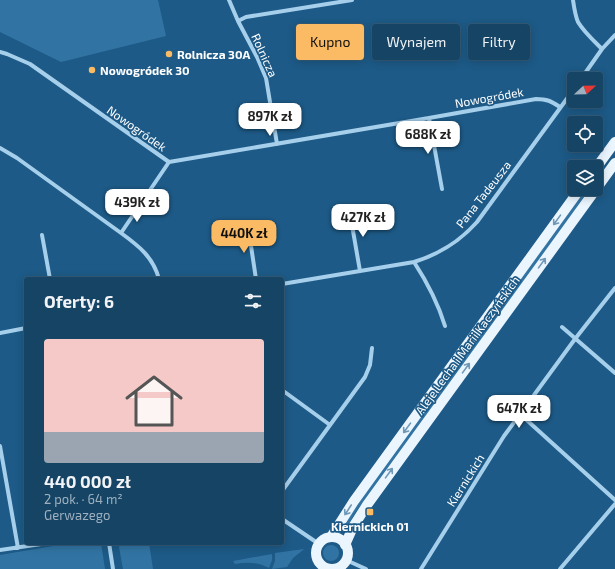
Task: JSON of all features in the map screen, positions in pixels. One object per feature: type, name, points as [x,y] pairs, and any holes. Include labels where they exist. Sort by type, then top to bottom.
[{"type":"main road","points":[[602,160],[615,142]]},
{"type":"main road","name":"Aleje Lecha i Marii Kaczyńskich","points":[[345,545],[352,527],[366,505],[615,163]]},
{"type":"main road","name":"Aleje Lecha i Marii Kaczyńskich","points":[[331,538],[354,501],[575,196]]},
{"type":"main road","points":[[334,538],[340,540],[345,545],[347,552],[346,560],[342,565],[333,569],[319,566],[316,556],[317,548],[323,540],[334,538]]},
{"type":"street","name":"Rolnicza","points":[[229,0],[266,78],[277,144]]},
{"type":"street","points":[[238,21],[246,17],[352,0]]},
{"type":"street","points":[[573,0],[578,22],[602,49]]},
{"type":"street","points":[[586,72],[602,49],[615,36]]},
{"type":"street","name":"Nowogródek","points":[[0,52],[18,59],[34,68],[168,162],[536,99],[546,99],[560,107]]},
{"type":"street","name":"Pana Tadeusza","points":[[284,284],[414,262],[446,249],[464,236],[474,226],[567,98]]},
{"type":"street","points":[[429,118],[442,189]]},
{"type":"street","points":[[0,148],[17,158],[132,240],[147,255],[155,266],[158,277]]},
{"type":"street","points":[[122,232],[168,162]]},
{"type":"street","points":[[350,208],[360,271]]},
{"type":"street","points":[[248,226],[256,277]]},
{"type":"street","points":[[42,235],[50,277]]},
{"type":"street","points":[[414,262],[426,281],[442,314],[446,326]]},
{"type":"street","name":"Kiernickich","points":[[422,569],[504,436],[575,339],[615,288]]},
{"type":"street","points":[[562,327],[615,373]]},
{"type":"street","points":[[0,333],[24,328]]},
{"type":"street","points":[[284,488],[365,377],[370,364],[372,348]]},
{"type":"street","points":[[284,391],[330,425]]},
{"type":"street","points":[[520,414],[615,500]]},
{"type":"street","points":[[0,446],[18,548]]},
{"type":"street","points":[[560,569],[615,504]]},
{"type":"street","points":[[284,520],[319,544]]},
{"type":"street","points":[[0,550],[36,545]]},
{"type":"street","points":[[109,545],[113,569]]},
{"type":"street","points":[[346,560],[366,569]]},
{"type":"shaded area","points":[[0,0],[158,0],[166,36],[61,62],[0,32]]},
{"type":"shaded area","points":[[581,196],[585,196],[355,513],[348,525],[345,523],[351,512]]},
{"type":"shaded area","points":[[59,545],[101,545],[105,569],[0,569],[0,555]]},
{"type":"shaded area","points":[[120,545],[149,545],[153,569],[123,569],[119,547]]},
{"type":"shaded area","points":[[331,545],[338,550],[339,553],[334,560],[331,561],[324,556],[323,553],[328,546]]},
{"type":"shaded area","points":[[304,549],[293,558],[287,567],[272,569],[275,561],[275,553]]},
{"type":"shaded area","points":[[272,554],[272,560],[269,568],[253,563],[235,564],[233,561]]},
{"type":"place","name":"Rolnicza 30A","points":[[169,54]]},
{"type":"place","name":"Nowogródek 30","points":[[92,70]]},
{"type":"place","name":"Kiernickich 01","points":[[370,512]]}]
